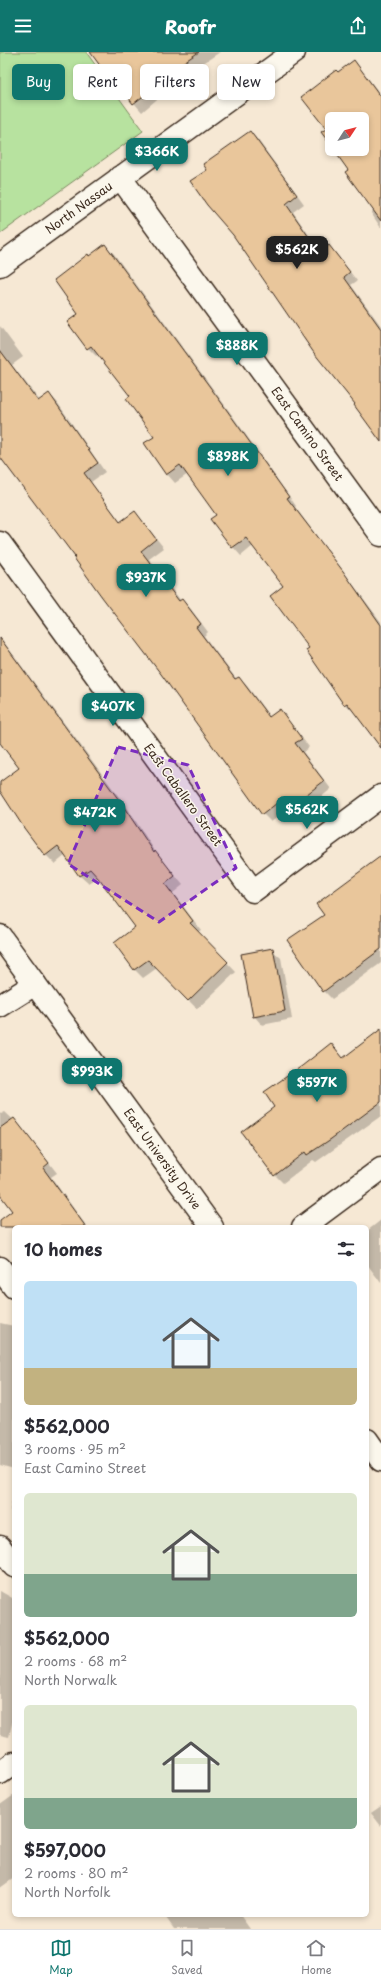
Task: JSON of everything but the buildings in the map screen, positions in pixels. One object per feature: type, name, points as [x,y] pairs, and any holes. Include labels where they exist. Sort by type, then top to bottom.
[{"type":"street","name":"North Nassau","points":[[0,265],[294,52]]},
{"type":"street","name":"East Camino Street","points":[[120,177],[381,535]]},
{"type":"street","name":"East Caballero Street","points":[[0,544],[253,891],[381,796]]},
{"type":"street","name":"East University Drive","points":[[1,939],[211,1225]]},
{"type":"street","points":[[0,1006],[35,984]]},
{"type":"street","points":[[305,1225],[381,1169]]},
{"type":"street","points":[[0,1268],[12,1284]]},
{"type":"street","points":[[369,1443],[381,1460]]},
{"type":"street","points":[[0,1547],[12,1563]]},
{"type":"street","points":[[0,1773],[12,1764]]},
{"type":"highlighted area","points":[[118,747],[188,765],[236,868],[159,922],[68,864]]},
{"type":"green space","points":[[0,52],[86,52],[95,64],[73,64],[73,100],[121,100],[143,131],[0,234]]}]
